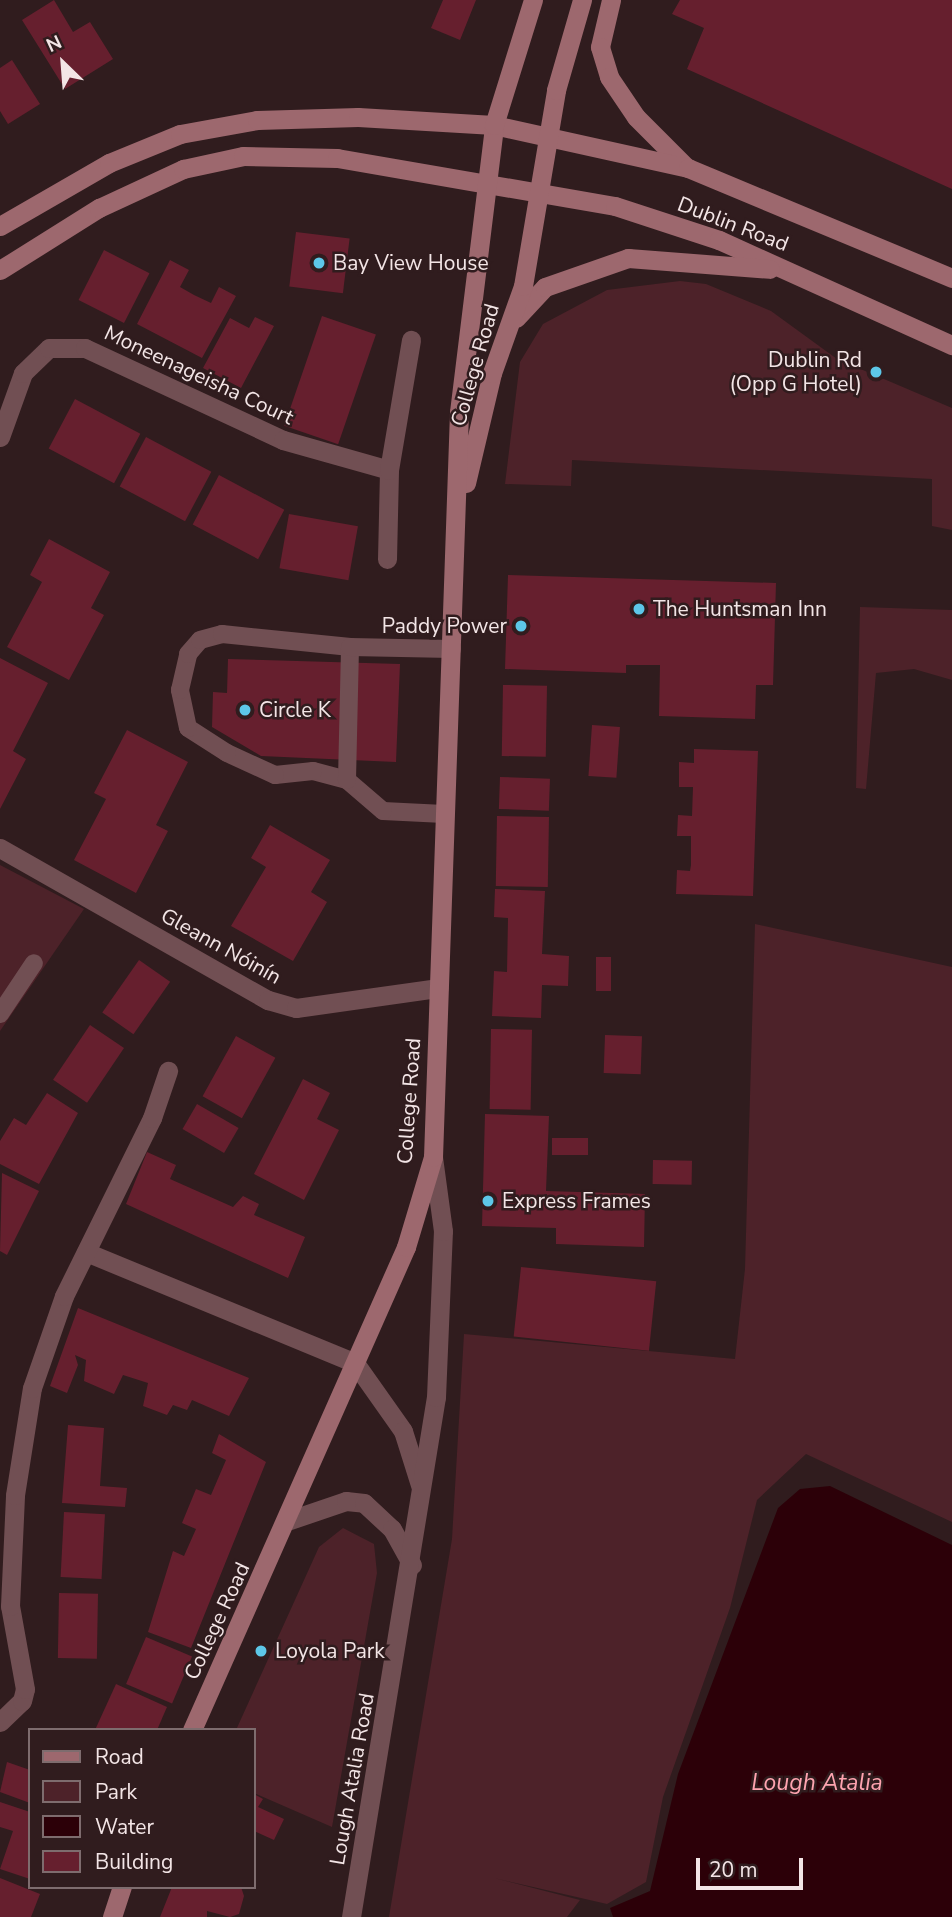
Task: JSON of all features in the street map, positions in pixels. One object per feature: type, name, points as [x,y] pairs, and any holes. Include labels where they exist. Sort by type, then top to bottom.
[{"type":"main road","name":"College Road","points":[[193,1728],[290,1520],[406,1247],[433,1157],[444,814],[459,512],[458,412],[494,125],[533,0]]},
{"type":"main road","name":"College Road","points":[[459,512],[505,334],[523,286],[542,190],[549,134],[582,0]]},
{"type":"main road","points":[[611,0],[600,47],[614,87],[688,168]]},
{"type":"main road","name":"Dublin Road","points":[[0,226],[109,163],[220,124],[358,117],[494,125],[549,134],[688,168],[952,278]]},
{"type":"main road","name":"Dublin Road","points":[[3,270],[143,185],[214,160],[337,158],[542,190],[719,240],[952,345]]},
{"type":"main road","points":[[505,334],[545,288],[628,258],[792,272]]},
{"type":"main road","points":[[112,1917],[121,1889]]},
{"type":"street","points":[[387,559],[389,470],[411,340]]},
{"type":"street","name":"Moneenageisha Court","points":[[0,437],[23,373],[49,348],[85,348],[283,440],[389,470]]},
{"type":"street","name":"Gleann Nóinín","points":[[0,848],[268,1000],[296,1008],[439,988]]},
{"type":"street","points":[[0,1722],[22,1701],[25,1677],[9,1606],[22,1439],[47,1339],[86,1252],[152,1118],[168,1071]]},
{"type":"street","name":"Lough Atalia Road","points":[[351,1917],[412,1565],[423,1493],[440,1338],[443,1231],[433,1157]]},
{"type":"street","points":[[86,1252],[355,1363]]},
{"type":"street","name":"Lough Atalia Road","points":[[355,1363],[403,1431],[423,1493]]},
{"type":"street","points":[[290,1520],[346,1501],[364,1503],[392,1529],[412,1565]]},
{"type":"lane","points":[[444,814],[383,811],[347,780],[313,771],[275,775],[227,753],[188,727],[180,690],[188,654],[200,640],[222,634],[350,647],[452,649]]},
{"type":"lane","points":[[347,780],[350,647]]},
{"type":"lane","points":[[0,1014],[34,962]]},
{"type":"green space","points":[[680,281],[706,284],[771,311],[837,359],[952,408],[952,530],[932,526],[932,479],[572,460],[571,486],[505,484],[520,362],[543,324],[607,290]]},
{"type":"green space","points":[[860,607],[952,610],[952,680],[914,669],[876,673],[866,789],[856,788]]},
{"type":"green space","points":[[0,865],[84,909],[0,1031]]},
{"type":"green space","points":[[755,924],[952,967],[952,1522],[806,1454],[757,1500],[730,1608],[663,1797],[646,1882],[607,1904],[494,1878],[580,1900],[567,1917],[389,1917],[452,1539],[464,1334],[735,1359],[745,1269]]},
{"type":"green space","points":[[343,1528],[374,1544],[377,1573],[332,1827],[256,1794],[256,1728],[237,1728],[319,1547]]},
{"type":"water","name":"Lough Atalia","points":[[830,1486],[952,1545],[952,1917],[613,1917],[610,1908],[650,1891],[678,1774],[778,1508],[800,1489]]},
{"type":"building","points":[[54,0],[73,32],[90,22],[113,59],[65,89],[22,20]]},
{"type":"building","points":[[443,0],[476,0],[460,40],[431,28]]},
{"type":"building","points":[[680,0],[952,0],[952,189],[687,69],[704,28],[672,14]]},
{"type":"building","points":[[12,60],[40,104],[8,124],[0,111],[0,68]]},
{"type":"building","name":"Bay View House","points":[[296,232],[350,239],[343,293],[289,287]]},
{"type":"building","points":[[104,250],[149,273],[124,323],[79,300]]},
{"type":"building","points":[[170,260],[189,270],[180,287],[194,295],[211,303],[219,287],[236,296],[202,358],[137,324]]},
{"type":"building","points":[[322,316],[376,335],[338,444],[284,426]]},
{"type":"building","points":[[255,317],[274,326],[241,388],[203,368],[230,318],[249,328]]},
{"type":"building","points":[[75,399],[140,434],[114,483],[49,448]]},
{"type":"building","points":[[146,437],[211,472],[185,521],[120,486]]},
{"type":"building","points":[[219,475],[284,510],[258,559],[193,524]]},
{"type":"building","points":[[289,514],[358,526],[348,580],[279,568]]},
{"type":"building","points":[[49,539],[110,572],[91,608],[104,615],[69,680],[7,647],[42,582],[30,575]]},
{"type":"building","points":[[508,575],[776,583],[773,685],[756,685],[755,719],[659,716],[660,665],[626,665],[626,673],[505,669]]},
{"type":"building","points":[[0,658],[48,683],[13,751],[26,759],[0,809]]},
{"type":"building","name":"Circle K","points":[[228,659],[400,664],[396,762],[261,756],[212,727],[213,692],[227,693]]},
{"type":"building","points":[[503,685],[547,686],[546,757],[502,756]]},
{"type":"building","points":[[592,725],[620,727],[616,778],[588,776]]},
{"type":"building","points":[[127,730],[188,762],[156,825],[168,831],[136,893],[74,860],[106,799],[94,793]]},
{"type":"building","points":[[694,749],[758,751],[753,896],[676,894],[677,870],[690,871],[691,865],[691,836],[677,836],[678,815],[692,816],[693,787],[679,787],[679,762],[694,763]]},
{"type":"building","points":[[500,777],[550,779],[549,811],[499,809]]},
{"type":"building","points":[[497,816],[549,817],[548,887],[496,886]]},
{"type":"building","points":[[270,825],[330,860],[311,892],[327,902],[293,961],[231,926],[266,867],[251,858]]},
{"type":"building","points":[[495,889],[545,891],[542,954],[569,956],[568,986],[542,985],[541,1018],[492,1016],[494,971],[507,972],[508,918],[494,917]]},
{"type":"building","points":[[596,957],[611,957],[611,991],[596,991]]},
{"type":"building","points":[[139,960],[170,982],[133,1034],[102,1012]]},
{"type":"building","points":[[90,1025],[124,1048],[87,1103],[53,1080]]},
{"type":"building","points":[[491,1029],[532,1030],[531,1110],[490,1109]]},
{"type":"building","points":[[605,1035],[642,1036],[641,1074],[604,1073]]},
{"type":"building","points":[[236,1036],[275,1058],[242,1118],[203,1096]]},
{"type":"building","points":[[303,1079],[330,1093],[317,1119],[339,1130],[304,1200],[254,1174]]},
{"type":"building","points":[[47,1093],[78,1113],[39,1184],[0,1164],[0,1141],[14,1118],[26,1125]]},
{"type":"building","points":[[197,1104],[239,1128],[224,1153],[182,1129]]},
{"type":"building","points":[[485,1114],[549,1116],[546,1191],[645,1194],[644,1247],[556,1244],[556,1228],[482,1226]]},
{"type":"building","points":[[552,1138],[588,1138],[588,1155],[552,1155]]},
{"type":"building","points":[[147,1152],[176,1165],[170,1179],[233,1207],[243,1196],[259,1204],[254,1215],[305,1237],[288,1278],[126,1204]]},
{"type":"building","points":[[653,1160],[692,1161],[692,1185],[653,1184]]},
{"type":"building","points":[[2,1173],[39,1191],[7,1255],[0,1251]]},
{"type":"building","points":[[521,1267],[656,1281],[649,1351],[514,1337]]},
{"type":"building","points":[[78,1308],[249,1378],[229,1416],[192,1400],[187,1410],[173,1405],[167,1415],[143,1406],[148,1383],[123,1375],[114,1394],[84,1381],[86,1360],[75,1355],[78,1365],[67,1393],[50,1386]]},
{"type":"building","points":[[68,1425],[104,1428],[100,1486],[127,1488],[125,1507],[62,1503]]},
{"type":"building","points":[[219,1434],[266,1462],[191,1648],[148,1632],[173,1551],[184,1556],[196,1529],[182,1523],[196,1489],[211,1495],[226,1460],[212,1453]]},
{"type":"building","points":[[64,1512],[105,1514],[102,1579],[61,1577]]},
{"type":"building","points":[[59,1593],[98,1594],[97,1659],[58,1658]]},
{"type":"building","points":[[146,1637],[192,1657],[172,1703],[126,1684]]},
{"type":"building","points":[[116,1684],[167,1707],[158,1728],[96,1728]]},
{"type":"building","points":[[7,1762],[28,1769],[28,1802],[0,1792]]},
{"type":"building","points":[[256,1795],[263,1799],[258,1807],[284,1819],[274,1840],[256,1832]]},
{"type":"building","points":[[0,1802],[28,1811],[28,1878],[0,1869],[13,1831],[0,1827]]},
{"type":"building","points":[[0,1878],[40,1894],[31,1917],[0,1917]]},
{"type":"building","points":[[171,1889],[242,1889],[244,1896],[239,1914],[230,1917],[207,1911],[207,1917],[160,1917]]},
{"type":"place","name":"Bay View House","points":[[319,263]]},
{"type":"place","name":"Dublin Rd (Opp G Hotel)","points":[[876,372]]},
{"type":"place","name":"The Huntsman Inn","points":[[639,609]]},
{"type":"place","name":"Paddy Power","points":[[521,626]]},
{"type":"place","name":"Circle K","points":[[245,710]]},
{"type":"place","name":"Express Frames","points":[[488,1201]]},
{"type":"place","name":"Loyola Park","points":[[261,1651]]}]
